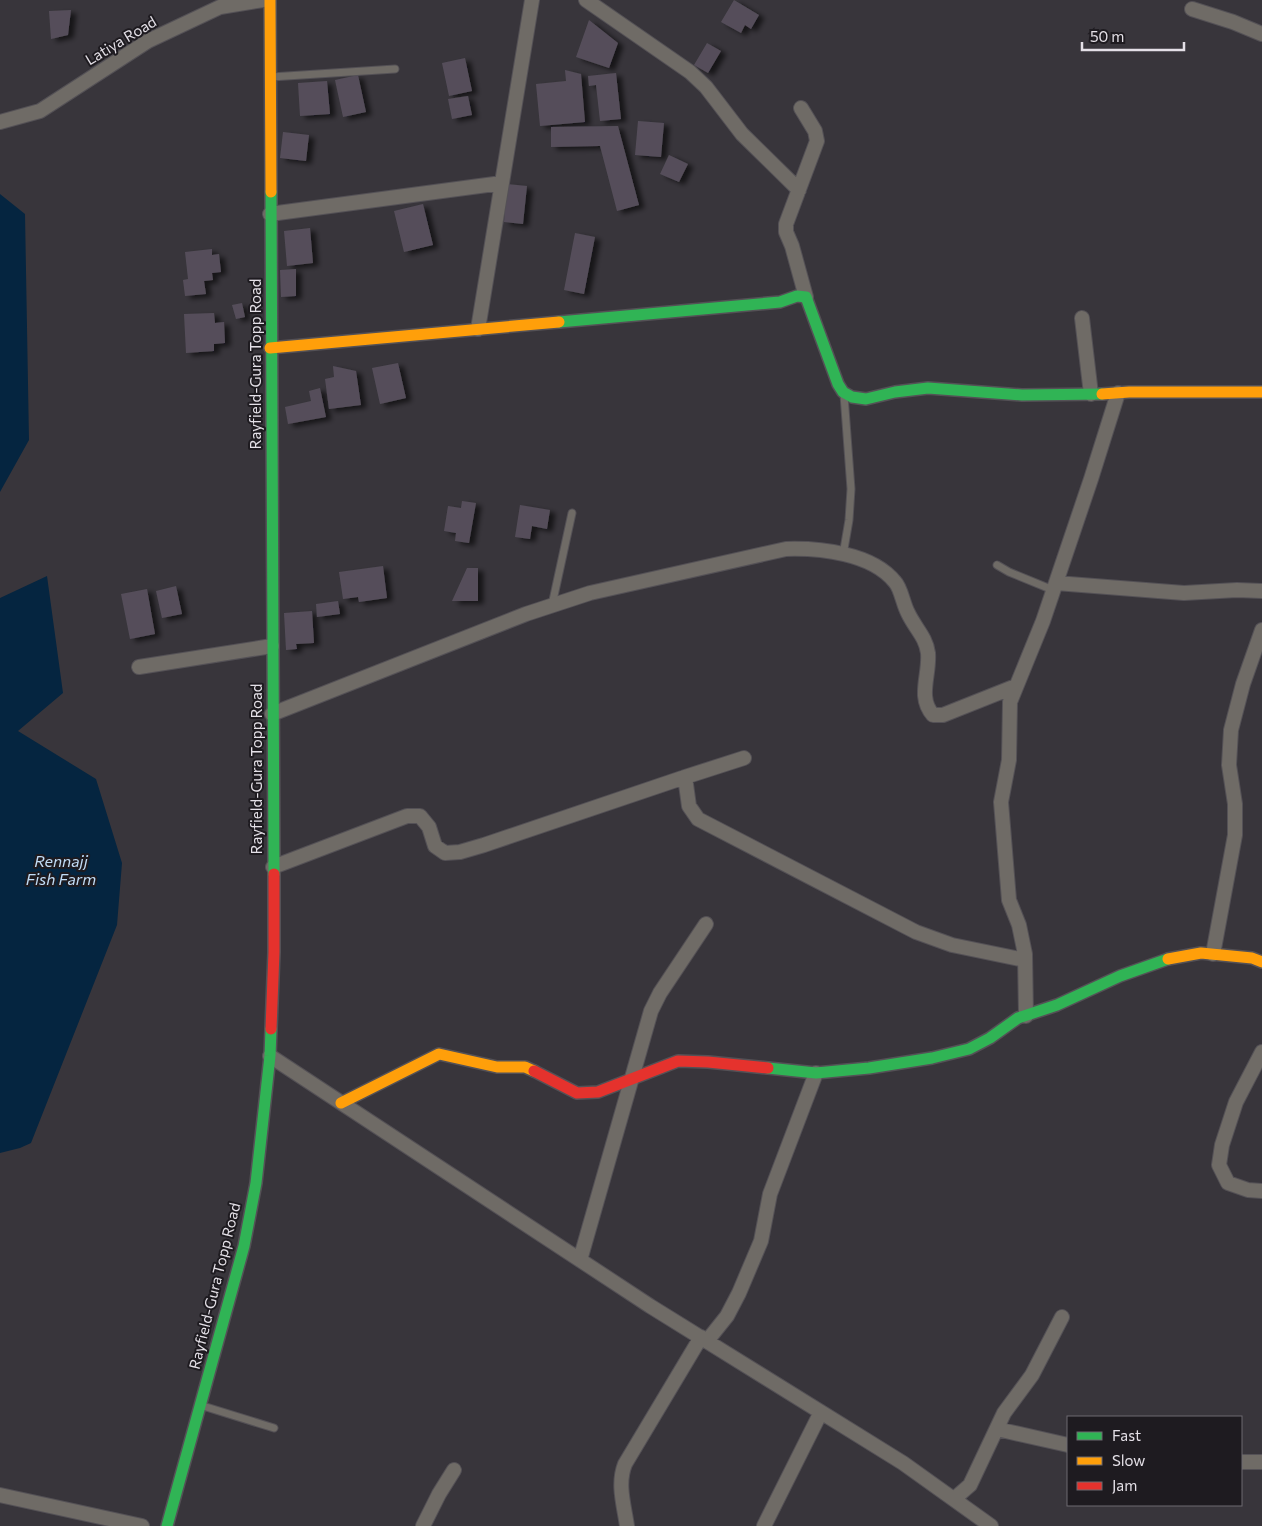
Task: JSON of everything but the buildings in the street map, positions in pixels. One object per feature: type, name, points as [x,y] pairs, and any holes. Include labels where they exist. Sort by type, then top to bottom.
[{"type":"street","name":"Latiya Road","points":[[0,122],[40,111],[148,41],[220,7],[263,0]]},
{"type":"street","name":"Rayfield-Gura Topp Road","points":[[167,1526],[244,1246],[256,1183],[270,1056],[274,952],[270,0]]},
{"type":"street","points":[[478,329],[532,0]]},
{"type":"street","points":[[586,0],[690,72],[706,87],[742,134],[799,190]]},
{"type":"street","points":[[1192,9],[1234,22],[1262,34]]},
{"type":"street","points":[[801,108],[816,131],[817,141],[786,224],[786,232],[792,246],[806,297],[838,384],[843,392],[852,397],[866,399],[895,392],[928,388],[1022,395],[1262,392]]},
{"type":"street","points":[[270,214],[502,183]]},
{"type":"street","points":[[270,348],[780,302],[797,296],[806,297]]},
{"type":"street","points":[[1082,318],[1091,394]]},
{"type":"street","points":[[1026,1016],[1025,960],[1019,925],[1009,900],[1001,802],[1009,760],[1010,702],[1027,662],[1054,587],[1118,393]]},
{"type":"street","points":[[272,714],[526,614],[590,593],[786,549],[811,549],[867,562],[886,572],[897,584],[902,602],[909,616],[924,637],[928,654],[924,698],[927,709],[933,715],[943,715],[1016,686]]},
{"type":"street","points":[[1054,587],[1184,593],[1237,590],[1262,591]]},
{"type":"street","points":[[1213,954],[1235,835],[1235,804],[1229,765],[1230,730],[1243,684],[1262,630]]},
{"type":"street","points":[[139,667],[272,646]]},
{"type":"street","points":[[273,867],[407,816],[420,816],[429,827],[435,846],[445,853],[460,852],[744,758]]},
{"type":"street","points":[[685,776],[689,806],[698,819],[916,932],[952,944],[1025,960]]},
{"type":"street","points":[[580,1260],[651,1011],[660,993],[706,924]]},
{"type":"street","points":[[341,1102],[439,1054],[497,1067],[524,1068],[577,1093],[598,1092],[678,1061],[708,1062],[816,1073],[869,1068],[932,1058],[969,1049],[1018,1018],[1057,1005],[1120,976],[1165,959],[1201,952],[1259,960]]},
{"type":"street","points":[[1262,1052],[1236,1102],[1222,1145],[1219,1165],[1228,1182],[1248,1190],[1262,1191]]},
{"type":"street","points":[[270,1056],[580,1260],[903,1463],[954,1500],[975,1521],[991,1526]]},
{"type":"street","points":[[627,1526],[620,1474],[624,1464],[704,1339],[727,1316],[739,1293],[761,1241],[770,1194],[816,1073]]},
{"type":"street","points":[[954,1500],[970,1485],[1004,1413],[1032,1375],[1062,1317]]},
{"type":"street","points":[[764,1526],[821,1412]]},
{"type":"street","points":[[997,1429],[1067,1445]]},
{"type":"street","points":[[1242,1462],[1262,1462]]},
{"type":"street","points":[[423,1526],[431,1507],[454,1470]]},
{"type":"street","points":[[0,1495],[142,1526]]},
{"type":"lane","points":[[269,77],[395,69]]},
{"type":"lane","points":[[843,392],[851,489],[849,520],[843,555]]},
{"type":"lane","points":[[552,606],[572,513]]},
{"type":"lane","points":[[997,565],[1017,576],[1054,587]]},
{"type":"lane","points":[[200,1405],[274,1428]]},
{"type":"water","points":[[0,194],[25,214],[29,440],[0,492]]},
{"type":"water","name":"Rennajj Fish Farm","points":[[47,576],[63,693],[18,731],[96,779],[122,863],[117,925],[31,1143],[0,1153],[0,598]]},
{"type":"traffic: fast","points":[[271,192],[274,874]]},
{"type":"traffic: fast","points":[[559,322],[780,302],[797,296],[806,297],[838,384],[843,392],[852,397],[866,399],[895,392],[928,388],[1022,395],[1102,394]]},
{"type":"traffic: fast","points":[[768,1068],[816,1073],[869,1068],[932,1058],[969,1049],[990,1038],[1018,1018],[1057,1005],[1120,976],[1168,959]]},
{"type":"traffic: fast","points":[[167,1526],[244,1246],[256,1183],[270,1056],[271,1029]]},
{"type":"traffic: slow","points":[[270,0],[271,192]]},
{"type":"traffic: slow","points":[[270,348],[559,322]]},
{"type":"traffic: slow","points":[[1102,394],[1129,392],[1262,392]]},
{"type":"traffic: slow","points":[[1168,959],[1201,953],[1252,958],[1262,962]]},
{"type":"traffic: slow","points":[[341,1103],[439,1054],[497,1067],[525,1067],[534,1071]]},
{"type":"traffic: jam","points":[[271,1029],[274,952],[274,874]]},
{"type":"traffic: jam","points":[[534,1071],[577,1093],[598,1092],[678,1061],[768,1068]]}]
